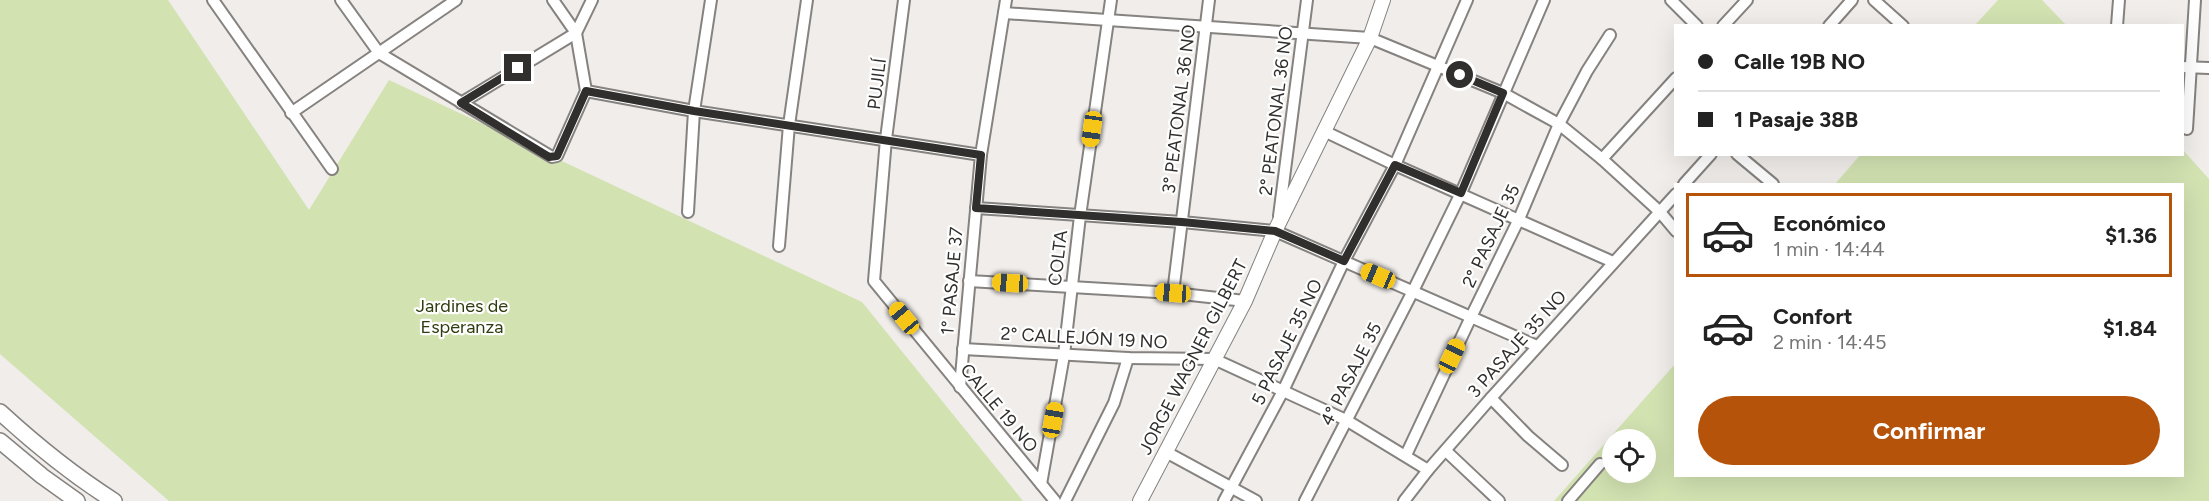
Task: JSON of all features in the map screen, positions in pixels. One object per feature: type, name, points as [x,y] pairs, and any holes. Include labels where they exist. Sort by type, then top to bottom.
[{"type":"main road","points":[[0,412],[28,438],[89,485],[114,501]]},
{"type":"main road","points":[[0,441],[77,501]]},
{"type":"street","points":[[341,0],[379,53],[549,157],[557,156],[586,91],[576,33],[553,0]]},
{"type":"street","points":[[291,113],[456,0]]},
{"type":"street","points":[[461,103],[576,33],[592,0]]},
{"type":"street","points":[[688,212],[694,111],[711,0]]},
{"type":"street","points":[[779,246],[789,125],[807,0]]},
{"type":"street","name":"PUJILÍ","points":[[873,279],[886,139],[904,0]]},
{"type":"street","name":"1° PASAJE 37","points":[[960,387],[981,155],[1005,0]]},
{"type":"street","name":"COLTA","points":[[1041,484],[1064,355],[1080,216],[1111,0]]},
{"type":"street","name":"3° PEATONAL 36 NO","points":[[1173,293],[1209,0]]},
{"type":"street","name":"2° PEATONAL 36 NO","points":[[1277,228],[1307,0]]},
{"type":"street","name":"JORGE WAGNER GILBERT","points":[[1140,501],[1245,301],[1277,228],[1326,132],[1370,38],[1383,0]]},
{"type":"street","name":"5 PASAJE 35 NO","points":[[1224,501],[1283,391],[1344,261],[1395,165],[1467,0]]},
{"type":"street","name":"4° PASAJE 35","points":[[1305,501],[1461,193],[1544,0]]},
{"type":"street","points":[[1671,0],[1695,24]]},
{"type":"street","points":[[1725,24],[1747,0]]},
{"type":"street","points":[[1830,24],[1843,5],[1852,0]]},
{"type":"street","points":[[1874,0],[1901,24]]},
{"type":"street","points":[[2117,24],[2119,0]]},
{"type":"street","points":[[2187,129],[2187,67],[2195,0]]},
{"type":"street","points":[[217,2],[291,113],[332,169]]},
{"type":"street","points":[[1004,13],[1370,38],[1503,93],[1559,124],[1602,159],[1660,212],[1674,229]]},
{"type":"street","name":"2° PASAJE 35","points":[[1406,455],[1519,219],[1559,124],[1587,71],[1610,35]]},
{"type":"street","points":[[2187,67],[2209,68]]},
{"type":"street","points":[[1602,159],[1674,80]]},
{"type":"street","points":[[586,91],[694,111],[981,155]]},
{"type":"street","points":[[1326,132],[1612,262]]},
{"type":"street","points":[[1685,183],[1709,156]]},
{"type":"street","points":[[1739,156],[1772,183]]},
{"type":"street","name":"3 PASAJE 35 NO","points":[[1404,501],[1428,470],[1537,346],[1674,196]]},
{"type":"street","points":[[976,208],[1277,228],[1344,261],[1537,346]]},
{"type":"street","name":"CALLE 19 NO","points":[[873,279],[1055,501]]},
{"type":"street","points":[[969,281],[1173,293],[1245,301]]},
{"type":"street","name":"2° CALLEJÓN 19 NO","points":[[963,349],[1128,358],[1214,359],[1346,420],[1428,470]]},
{"type":"street","points":[[1065,501],[1114,403],[1128,358]]},
{"type":"street","points":[[1491,398],[1528,436],[1562,465]]},
{"type":"street","points":[[1446,451],[1499,501]]},
{"type":"street","points":[[1166,452],[1256,501]]},
{"type":"street","points":[[1568,501],[1600,465]]},
{"type":"green space","name":"Jardines de Esperanza","points":[[0,0],[168,0],[309,210],[389,80],[862,302],[1023,501],[169,501],[0,354]]},
{"type":"green space","points":[[1998,0],[2042,0],[2065,24],[1976,24]]},
{"type":"green space","points":[[2184,151],[2209,179],[2209,501],[1554,501],[1602,447],[1602,483],[1656,483],[1656,429],[1618,429],[1674,365],[1674,477],[2184,477],[2184,183],[1836,183],[1859,156],[2184,156]]},
{"type":"route","points":[[518,68],[461,103],[552,158],[557,156],[586,91],[694,111],[981,155],[976,208],[1182,222],[1275,231],[1344,261],[1395,165],[1461,193],[1503,93],[1460,75]]}]
